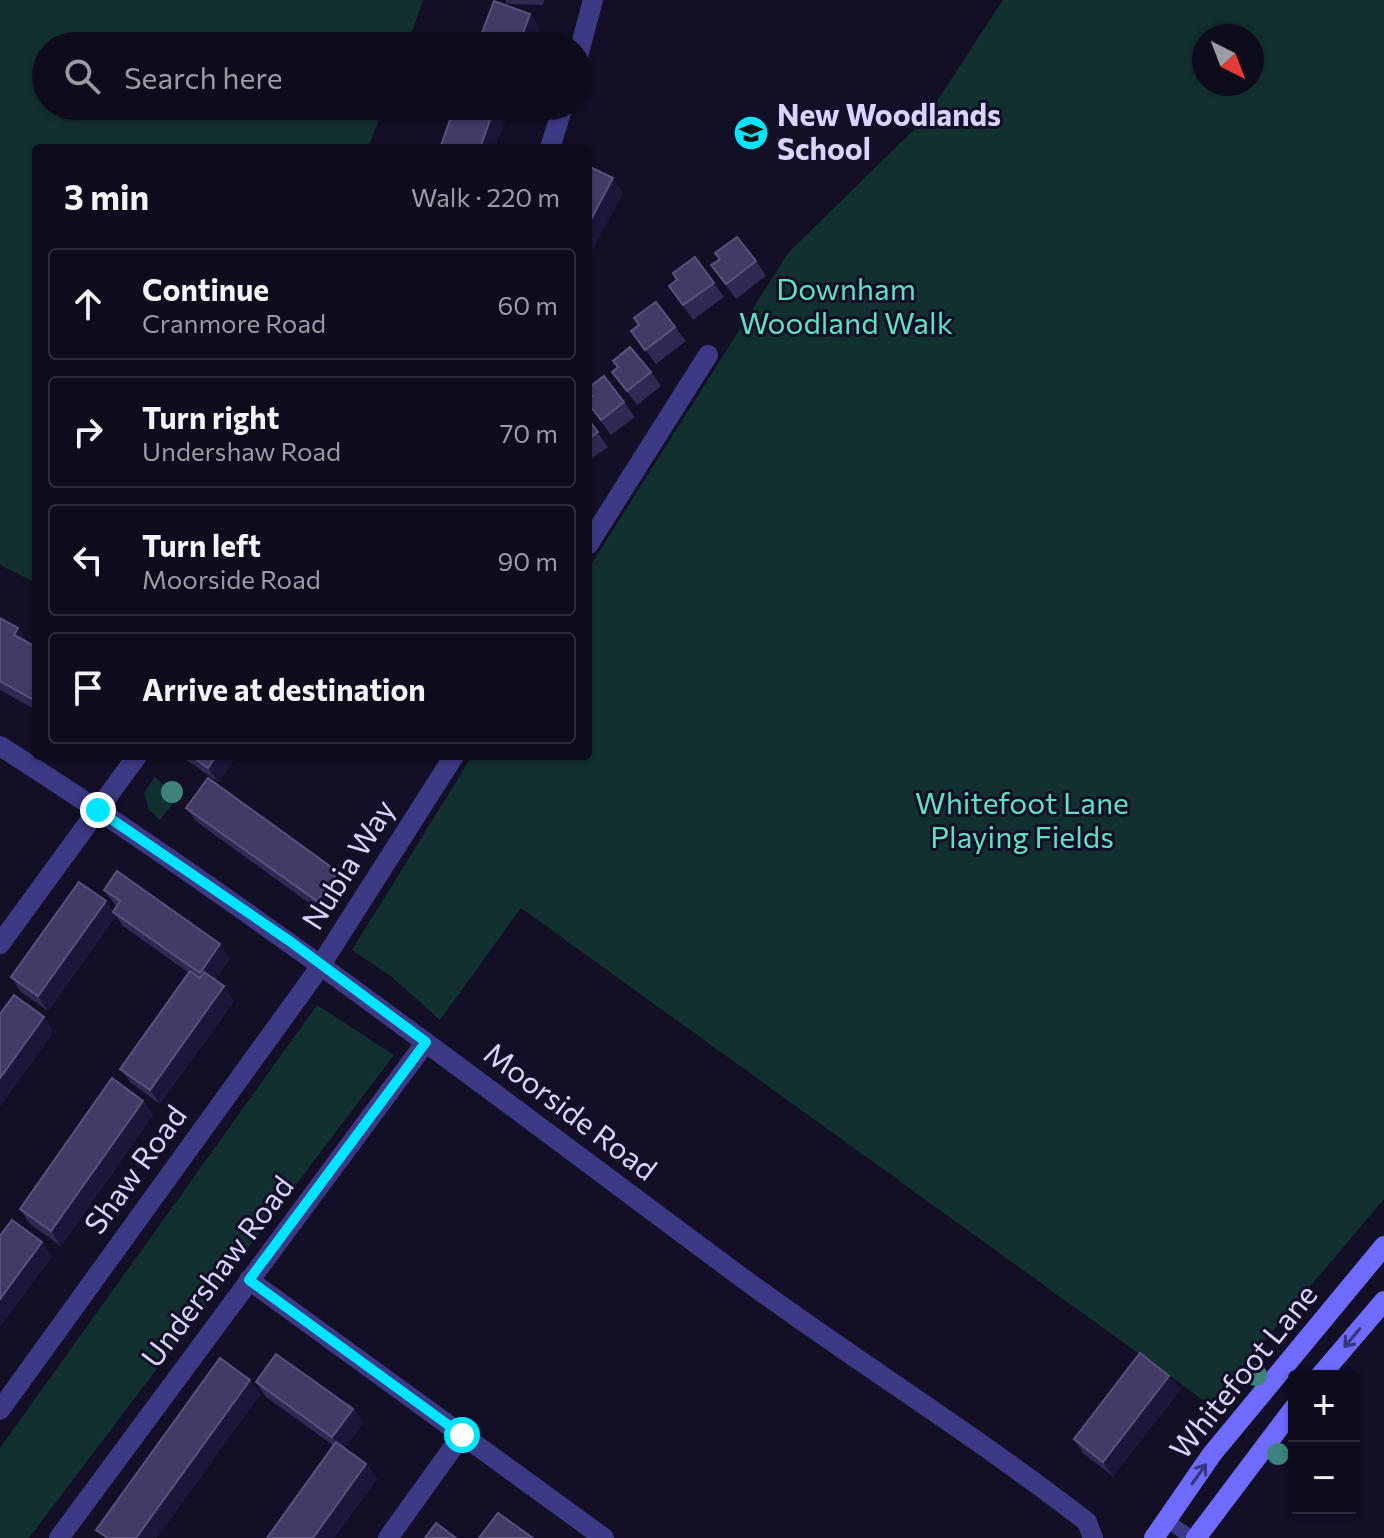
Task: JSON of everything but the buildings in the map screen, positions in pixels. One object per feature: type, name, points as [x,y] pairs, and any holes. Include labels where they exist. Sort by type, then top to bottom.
[{"type":"street","points":[[584,32],[593,0]]},
{"type":"street","points":[[551,144],[559,120]]},
{"type":"street","points":[[592,539],[708,355]]},
{"type":"street","name":"Moorside Road","points":[[0,746],[98,810],[321,966],[742,1277],[999,1454],[1087,1522],[1093,1538]]},
{"type":"street","points":[[0,944],[134,760]]},
{"type":"street","name":"Nubia Way","points":[[321,966],[451,760]]},
{"type":"street","name":"Shaw Road","points":[[0,1410],[321,966]]},
{"type":"street","name":"Undershaw Road","points":[[59,1538],[426,1042]]},
{"type":"street","name":"Whitefoot Lane","points":[[1154,1538],[1212,1454],[1384,1246]]},
{"type":"street","points":[[249,1280],[604,1538]]},
{"type":"street","name":"Whitefoot Lane","points":[[1325,1370],[1384,1301]]},
{"type":"street","name":"Whitefoot Lane","points":[[1194,1538],[1288,1416]]},
{"type":"street","points":[[388,1538],[462,1435]]},
{"type":"lane","points":[[1166,1520],[1194,1538]]},
{"type":"green space","points":[[0,0],[423,0],[412,32],[32,32],[32,120],[379,120],[370,144],[32,144],[32,581],[0,565]]},
{"type":"green space","name":"Whitefoot Lane Playing Fields","points":[[1003,0],[1384,0],[1384,1199],[1210,1405],[521,908],[440,1020],[392,977],[352,950],[470,760],[592,760],[592,563],[788,253],[926,118]]},
{"type":"green space","points":[[155,777],[178,797],[160,820],[149,810],[144,793]]},
{"type":"green space","points":[[317,1005],[394,1055],[29,1538],[0,1538],[0,1448]]},
{"type":"place","name":"New Woodlands School","points":[[751,133]]},
{"type":"route","points":[[98,810],[291,942],[426,1042],[249,1280],[462,1435]]},
{"type":"park label","name":"Downham Woodland Walk","points":[[846,307]]}]
